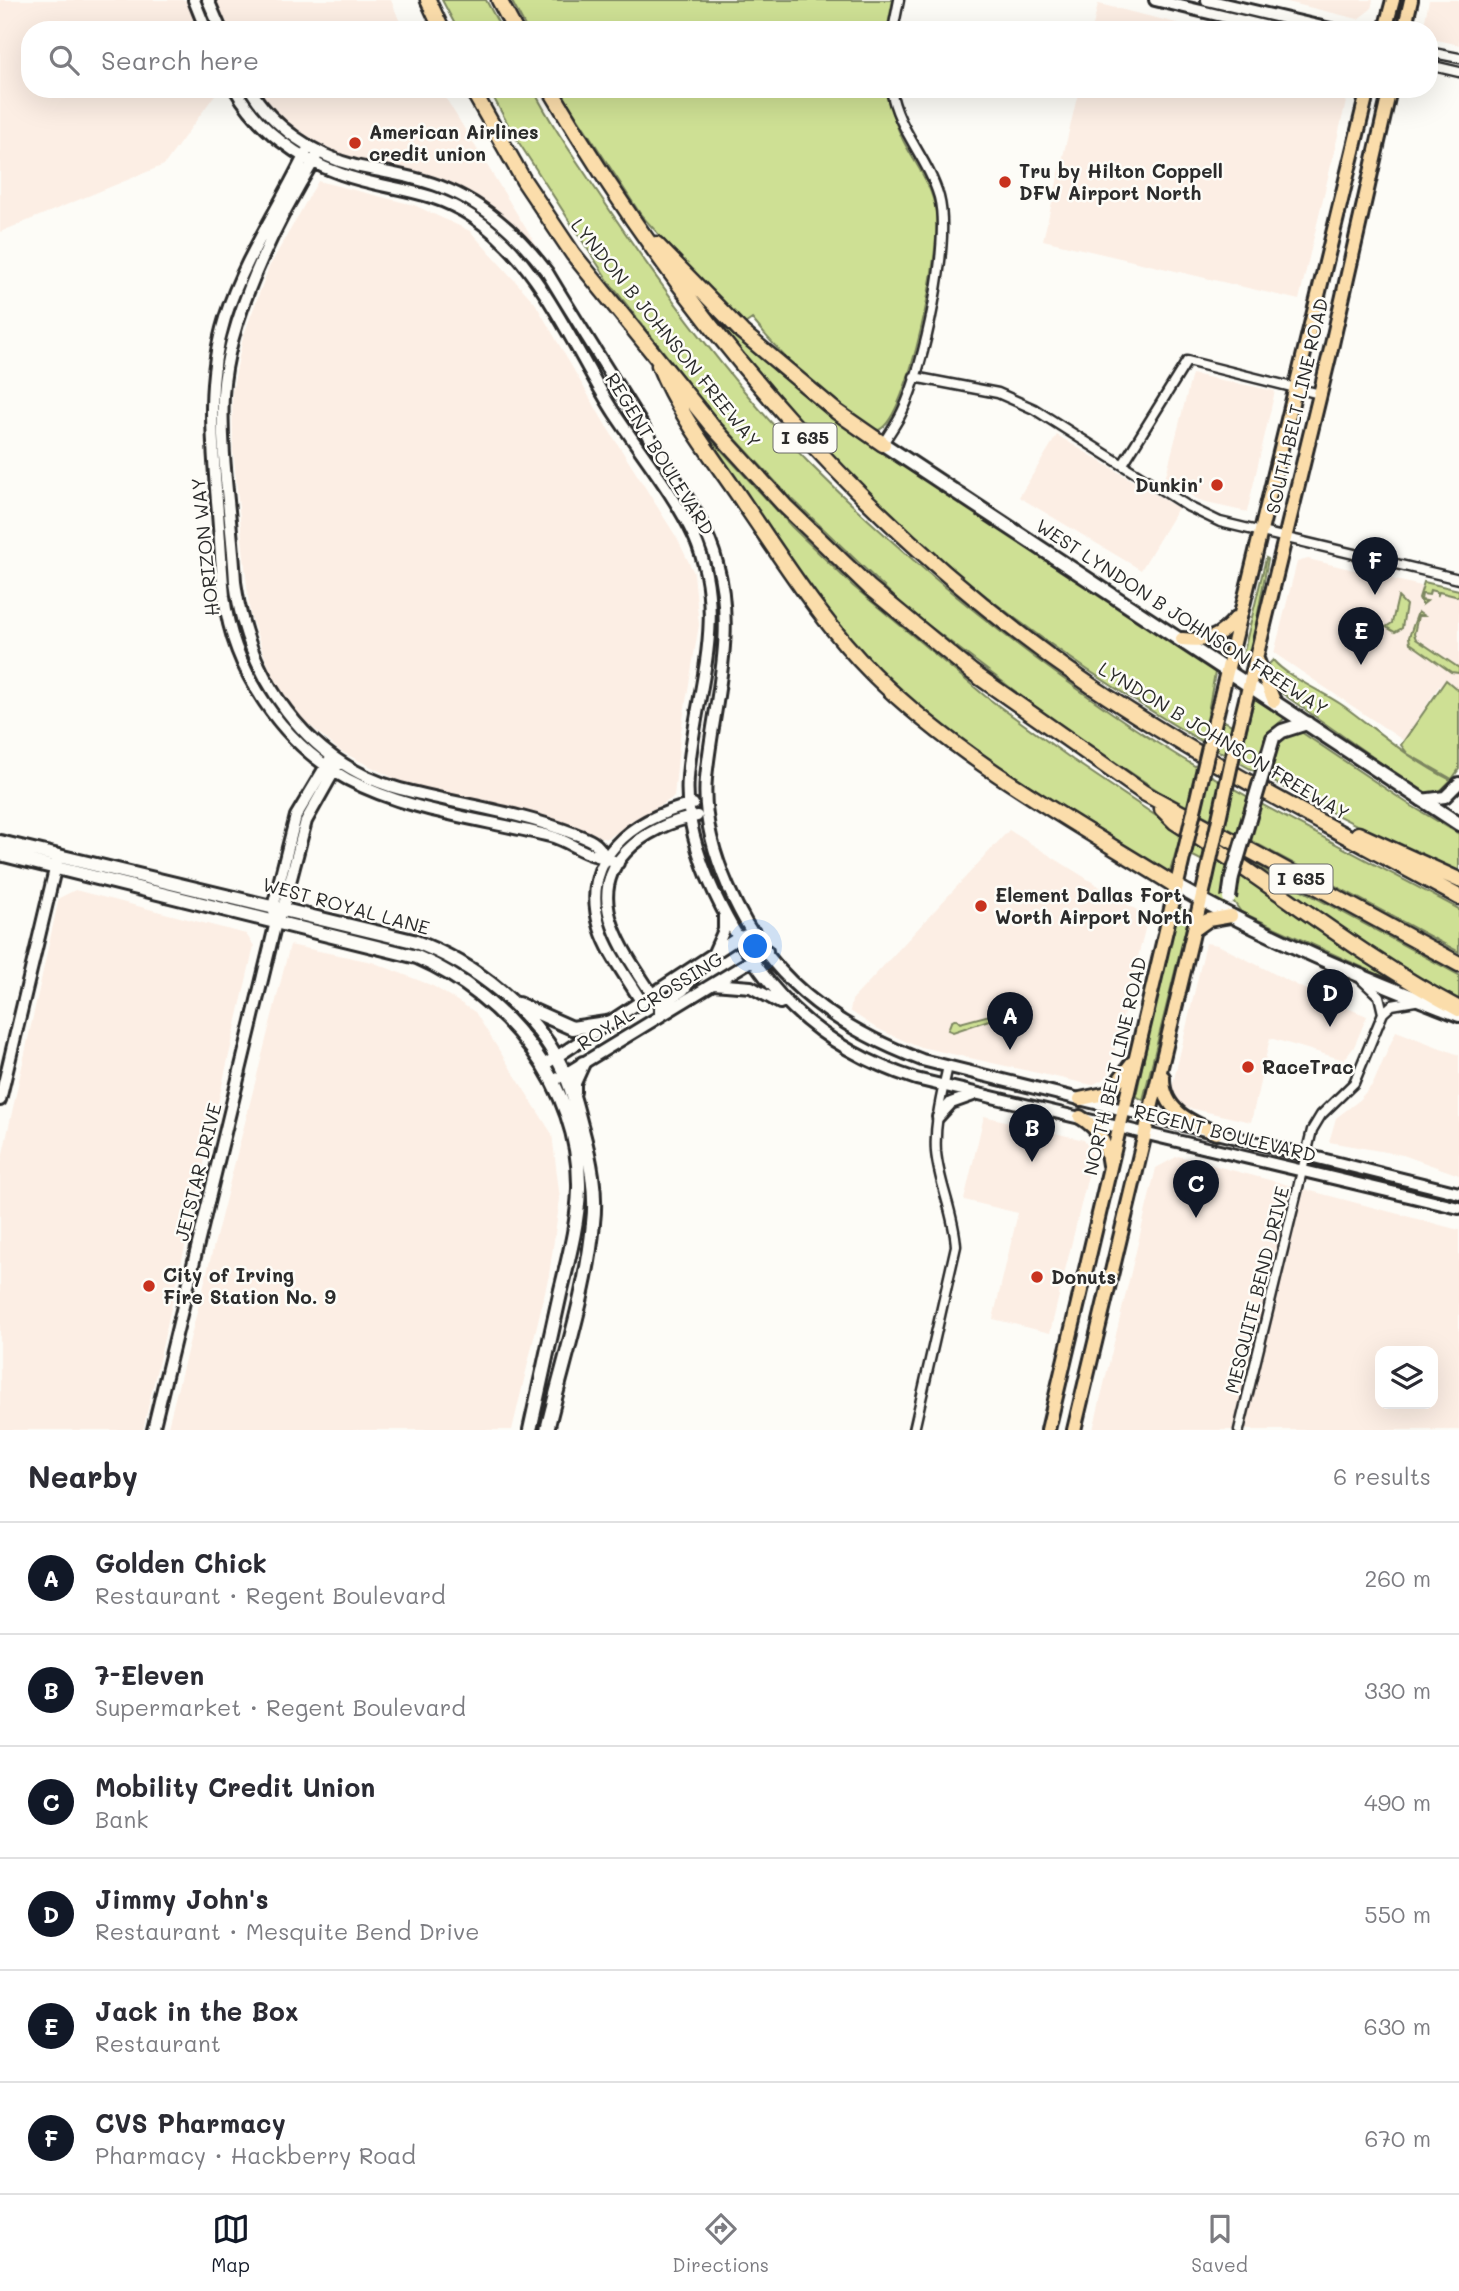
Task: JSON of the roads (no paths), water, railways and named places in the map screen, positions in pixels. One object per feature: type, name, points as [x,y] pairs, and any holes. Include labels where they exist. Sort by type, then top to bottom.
[{"type":"highway","points":[[428,0],[438,21]]},
{"type":"highway","points":[[499,0],[510,21]]},
{"type":"highway","name":"LYNDON B JOHNSON FREEWAY","points":[[477,98],[524,181],[573,254],[653,348],[712,426],[785,506],[870,588],[972,672],[1079,750],[1144,793],[1459,964]]},
{"type":"highway","name":"LYNDON B JOHNSON FREEWAY","points":[[556,98],[631,220],[710,326],[814,449],[926,556],[1004,621],[1102,693],[1324,824],[1459,897]]},
{"type":"highway","points":[[631,220],[688,273],[742,332],[837,412],[883,444]]},
{"type":"highway","points":[[653,348],[671,396],[801,586],[871,672],[905,705],[972,758],[1178,878]]},
{"type":"highway","points":[[1144,793],[1175,822],[1302,910],[1419,988],[1459,1009]]},
{"type":"highway","points":[[1324,824],[1367,836],[1459,880]]},
{"type":"main road","points":[[1387,21],[1393,0]]},
{"type":"main road","points":[[1406,21],[1411,0]]},
{"type":"main road","name":"SOUTH BELT LINE ROAD","points":[[1227,668],[1366,98]]},
{"type":"main road","name":"SOUTH BELT LINE ROAD","points":[[1201,900],[1249,684],[1320,394],[1388,98]]},
{"type":"main road","name":"WEST LYNDON B JOHNSON FREEWAY","points":[[883,444],[1227,668],[1459,824]]},
{"type":"main road","points":[[1182,639],[1204,642],[1214,639],[1239,615]]},
{"type":"main road","points":[[1256,657],[1274,701]]},
{"type":"main road","name":"NORTH BELT LINE ROAD","points":[[1048,1430],[1227,668]]},
{"type":"main road","points":[[1231,916],[1229,898],[1232,877],[1273,738],[1282,731],[1307,723]]},
{"type":"main road","name":"WEST ROYAL LANE","points":[[0,842],[57,862],[276,922],[417,957],[466,982],[488,999],[544,1065],[572,1136],[578,1174],[577,1215],[530,1430]]},
{"type":"main road","name":"WEST ROYAL LANE","points":[[0,854],[57,862],[278,908],[430,947],[471,968],[510,1000],[556,1057],[565,1073],[593,1181],[594,1221],[589,1254],[547,1430]]},
{"type":"main road","points":[[1178,878],[1201,900],[1231,916],[1357,976],[1459,1015]]},
{"type":"main road","points":[[1074,1430],[1201,900]]},
{"type":"main road","points":[[1194,931],[1208,920],[1231,916]]},
{"type":"main road","points":[[510,1000],[572,1028],[613,1022]]},
{"type":"main road","points":[[1080,1099],[1102,1096],[1115,1089],[1136,1057]]},
{"type":"main road","points":[[574,1100],[574,1083],[583,1063]]},
{"type":"main road","points":[[1162,1063],[1163,1086],[1173,1109],[1184,1118],[1216,1133]]},
{"type":"main road","points":[[1080,1117],[1090,1123],[1107,1145],[1110,1172]]},
{"type":"main road","points":[[570,1250],[589,1254]]},
{"type":"street","points":[[194,0],[202,21]]},
{"type":"street","points":[[208,0],[217,21]]},
{"type":"street","points":[[895,21],[899,0]]},
{"type":"street","points":[[1207,0],[1297,21]]},
{"type":"street","points":[[1161,1],[1243,21]]},
{"type":"street","points":[[1438,54],[1459,58]]},
{"type":"street","points":[[1438,67],[1459,72]]},
{"type":"street","name":"REGENT BOULEVARD","points":[[241,98],[257,120],[308,159],[341,174],[406,188],[442,201],[472,217],[509,247],[533,278],[593,380],[692,533],[709,588],[712,628],[691,744],[691,817],[702,862],[736,939],[750,960],[797,1013],[830,1039],[868,1062],[944,1085],[1459,1208]]},
{"type":"street","name":"REGENT BOULEVARD","points":[[257,98],[270,114],[314,149],[346,163],[413,177],[451,191],[485,210],[519,239],[547,272],[697,514],[717,560],[726,607],[724,656],[706,777],[707,815],[718,863],[754,932],[792,982],[848,1025],[890,1048],[948,1066],[1459,1193]]},
{"type":"street","points":[[883,444],[903,410],[914,377],[943,246],[939,195],[925,161],[900,122],[893,98]]},
{"type":"street","name":"HORIZON WAY","points":[[314,149],[246,266],[225,320],[213,375],[210,409],[228,617],[253,684],[279,721],[302,746],[378,787],[453,814],[554,837],[595,856],[609,858]]},
{"type":"street","name":"HORIZON WAY","points":[[308,159],[251,282],[237,323],[223,393],[238,609],[256,662],[286,712],[333,763]]},
{"type":"street","points":[[225,320],[237,323]]},
{"type":"street","points":[[1123,464],[1187,361],[1320,394]]},
{"type":"street","points":[[914,377],[998,393],[1034,409],[1189,507],[1220,522],[1459,579]]},
{"type":"street","points":[[221,542],[233,541]]},
{"type":"street","name":"JETSTAR DRIVE","points":[[153,1430],[276,922],[296,816],[333,763]]},
{"type":"street","points":[[1421,800],[1445,797],[1459,782]]},
{"type":"street","name":"HORIZON WAY","points":[[378,787],[456,802],[559,828],[596,844],[609,858]]},
{"type":"street","points":[[453,814],[456,802]]},
{"type":"street","points":[[642,1003],[607,945],[597,912],[596,890],[618,841],[642,821],[706,802]]},
{"type":"street","points":[[609,858],[648,832],[691,817],[707,815]]},
{"type":"street","points":[[609,858],[608,906],[620,943],[653,996]]},
{"type":"street","points":[[0,1100],[57,862]]},
{"type":"street","points":[[660,1014],[660,1005],[683,990],[709,959],[723,930],[723,914]]},
{"type":"street","name":"ROYAL CROSSING","points":[[544,1065],[653,996],[736,939],[754,932]]},
{"type":"street","points":[[607,945],[620,943]]},
{"type":"street","name":"ROYAL CROSSING","points":[[552,1082],[767,951]]},
{"type":"street","points":[[1357,976],[1380,996],[1383,1013],[1402,1001],[1422,1001]]},
{"type":"street","points":[[710,984],[751,987],[797,1013]]},
{"type":"street","name":"MESQUITE BEND DRIVE","points":[[1239,1430],[1312,1130],[1321,1115],[1353,1083],[1383,1013]]},
{"type":"street","points":[[914,1430],[956,1246],[954,1216],[936,1154],[938,1117],[948,1066]]},
{"type":"street","points":[[938,1117],[951,1104],[978,1093]]},
{"type":"place","name":"American Airlines credit union","points":[[355,143]]},
{"type":"place","name":"Tru by Hilton Coppell DFW Airport North","points":[[1005,182]]},
{"type":"place","name":"Dunkin'","points":[[1217,485]]},
{"type":"place","name":"CVS Pharmacy","points":[[1375,595]]},
{"type":"place","name":"Jack in the Box","points":[[1361,665]]},
{"type":"place","name":"Element Dallas Fort Worth Airport North","points":[[981,906]]},
{"type":"place","name":"Jimmy John's","points":[[1330,1027]]},
{"type":"place","name":"Golden Chick","points":[[1010,1050]]},
{"type":"place","name":"RaceTrac","points":[[1248,1067]]},
{"type":"place","name":"7-Eleven","points":[[1032,1162]]},
{"type":"place","name":"Mobility Credit Union","points":[[1196,1218]]},
{"type":"place","name":"Donuts","points":[[1037,1277]]},
{"type":"place","name":"City of Irving Fire Station No. 9","points":[[149,1286]]}]
